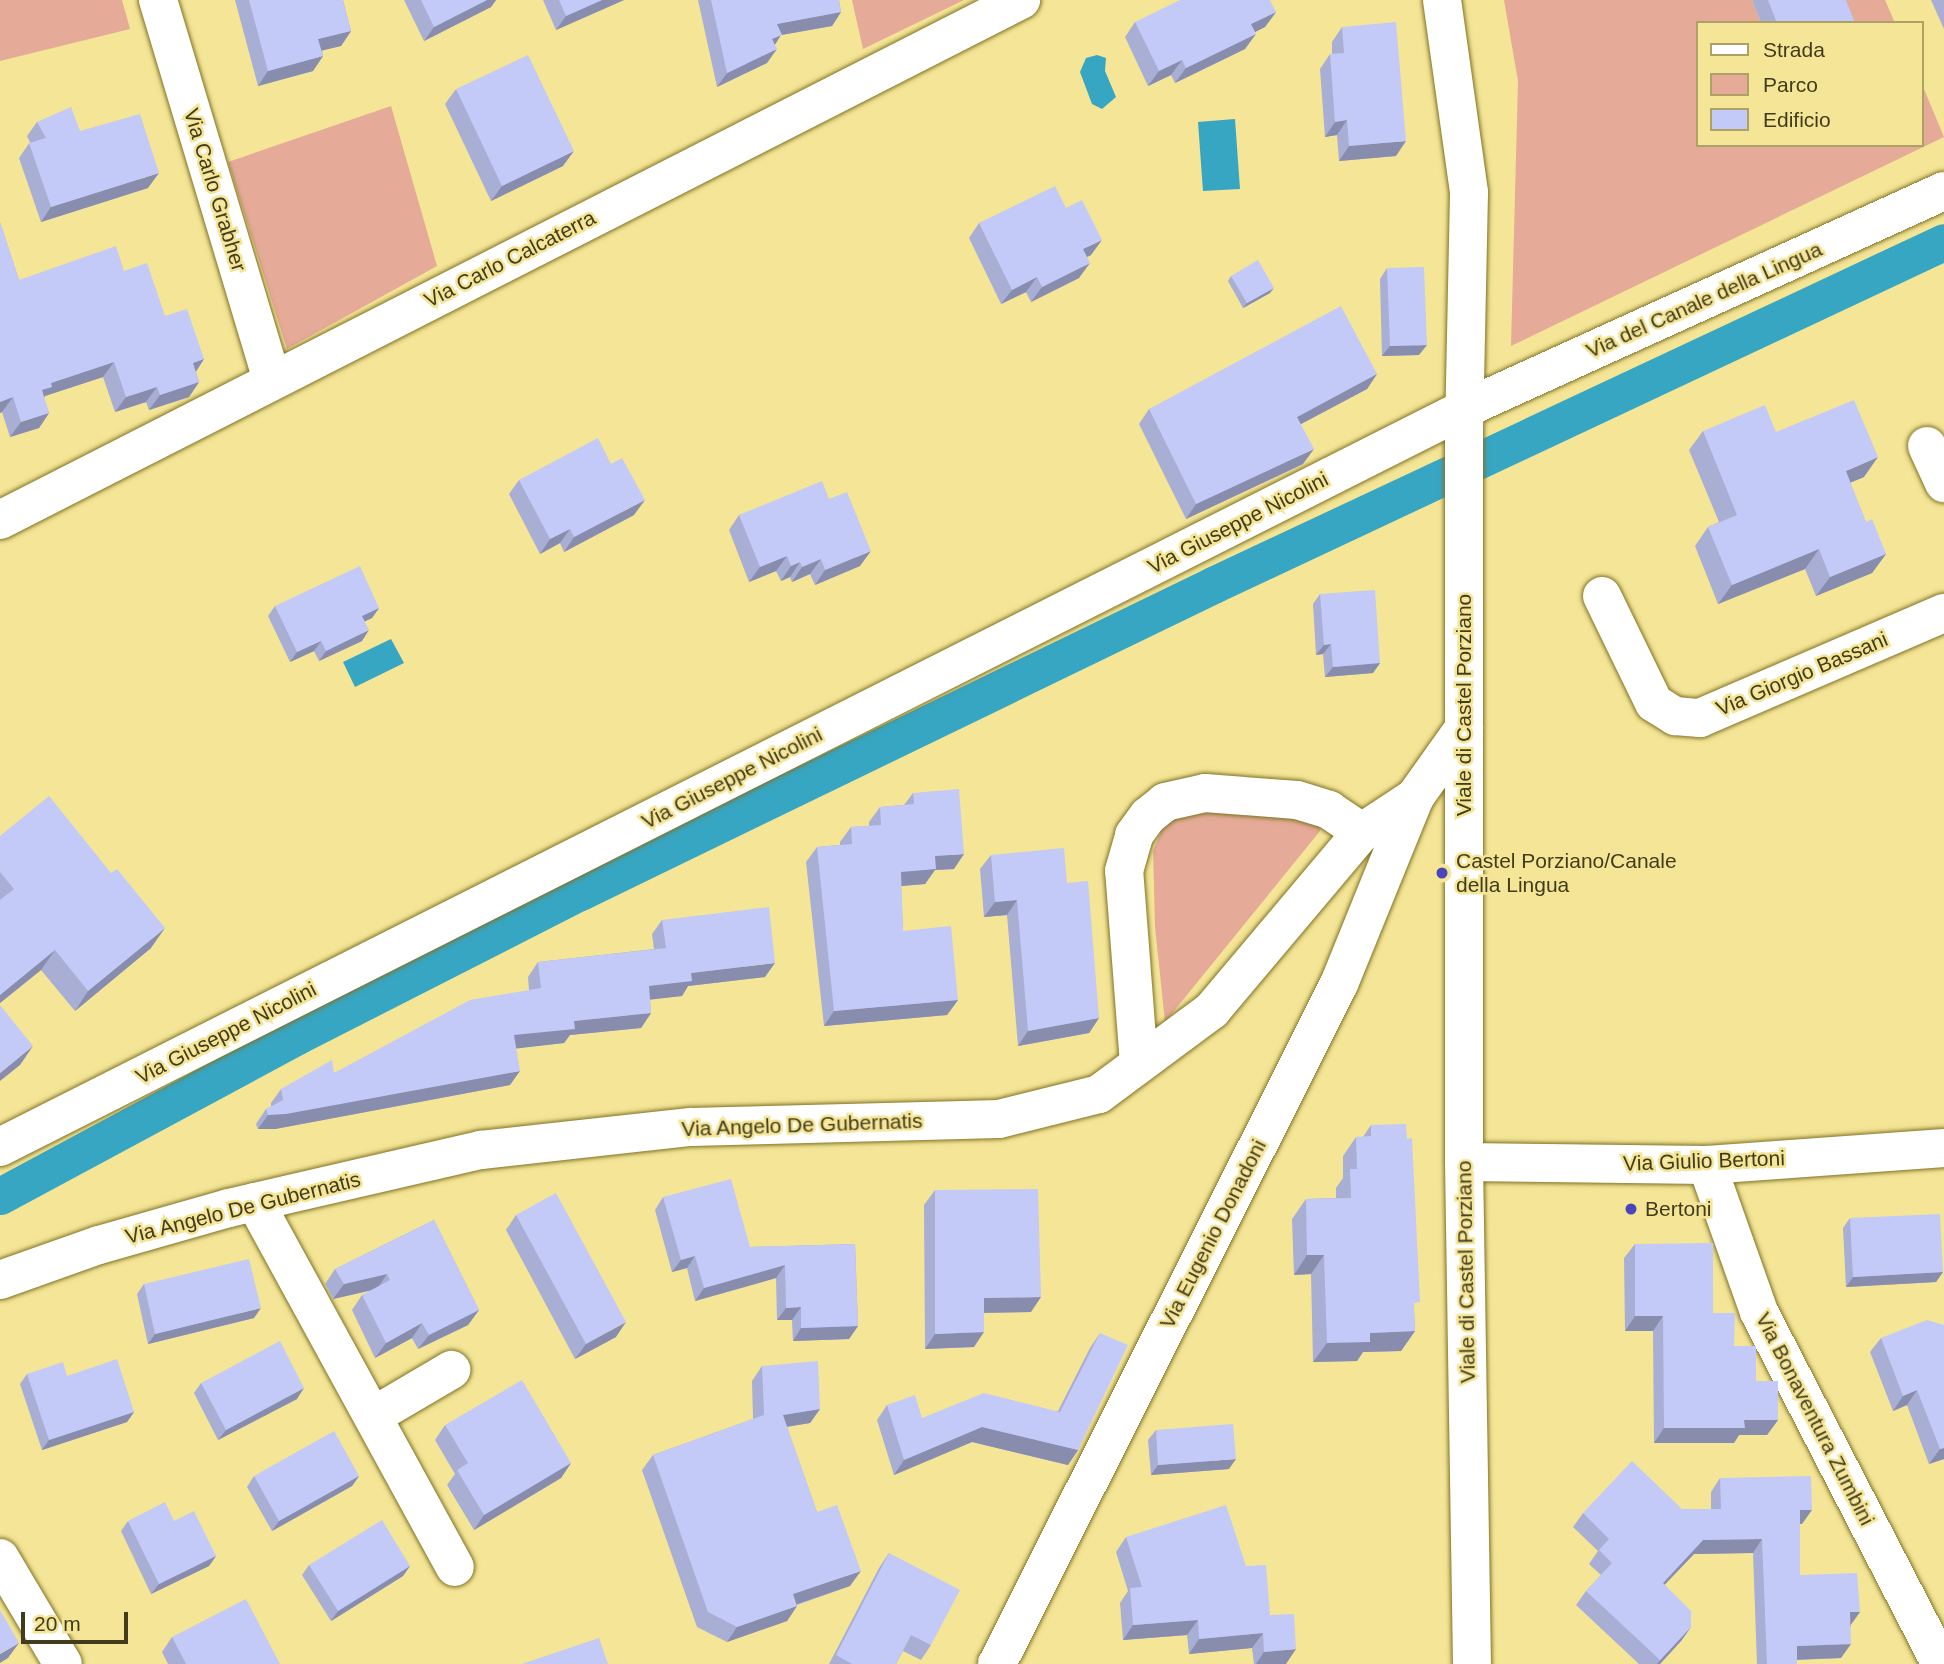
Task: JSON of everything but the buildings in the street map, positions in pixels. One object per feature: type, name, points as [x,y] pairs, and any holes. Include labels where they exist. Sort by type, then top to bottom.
[{"type":"street","name":"Via Carlo Grabher","points":[[159,0],[272,380]]},
{"type":"street","name":"Via Carlo Calcaterra","points":[[0,520],[1021,0]]},
{"type":"street","name":"Viale di Castel Porziano","points":[[1442,0],[1469,193],[1464,422],[1464,1162],[1472,1664]]},
{"type":"street","name":"Via del Canale della Lingua","points":[[1464,422],[1944,191]]},
{"type":"street","name":"Via Giuseppe Nicolini","points":[[0,1147],[1464,422]]},
{"type":"street","points":[[1927,446],[1944,483]]},
{"type":"street","name":"Via Giorgio Bassani","points":[[1602,596],[1654,704],[1675,716],[1700,718],[1944,613]]},
{"type":"street","name":"Via Angelo De Gubernatis","points":[[0,1280],[99,1245],[255,1202],[481,1150],[691,1127],[999,1119],[1099,1094],[1212,1010],[1362,832],[1415,797],[1464,728]]},
{"type":"street","points":[[1139,1064],[1124,871],[1134,835],[1148,816],[1165,802],[1184,795],[1218,794],[1297,800],[1329,810],[1362,832]]},
{"type":"street","name":"Via Eugenio Donadoni","points":[[997,1664],[1339,984],[1415,797]]},
{"type":"street","name":"Via Giulio Bertoni","points":[[1464,1162],[1707,1165],[1944,1148]]},
{"type":"street","name":"Via Bonaventura Zumbini","points":[[1707,1165],[1759,1312],[1941,1664]]},
{"type":"street","points":[[255,1202],[455,1567]]},
{"type":"street","points":[[373,1416],[451,1370]]},
{"type":"street","points":[[0,1558],[63,1664]]},
{"type":"green space","points":[[0,0],[122,0],[130,29],[0,61]]},
{"type":"green space","points":[[852,0],[964,0],[863,49]]},
{"type":"green space","points":[[1504,0],[1752,0],[1760,21],[1696,21],[1696,147],[1923,147],[1923,87],[1944,137],[1511,346],[1518,81]]},
{"type":"green space","points":[[1830,0],[1885,0],[1894,21],[1838,21]]},
{"type":"green space","points":[[391,106],[437,266],[287,349],[228,162]]},
{"type":"green space","points":[[1197,805],[1319,820],[1320,831],[1165,1022],[1155,927],[1153,851],[1166,819]]},
{"type":"water","points":[[1097,55],[1106,58],[1105,71],[1116,97],[1102,109],[1092,104],[1080,72],[1086,58]]},
{"type":"water","points":[[1235,119],[1240,189],[1203,191],[1198,122]]},
{"type":"water","points":[[391,639],[404,663],[355,687],[343,662]]},
{"type":"waterway","points":[[0,1196],[297,1036],[580,892],[1213,585],[1944,242]]},
{"type":"place","name":"Castel Porziano/Canale della Lingua","points":[[1442,873]]},
{"type":"place","name":"Bertoni","points":[[1631,1209]]}]
